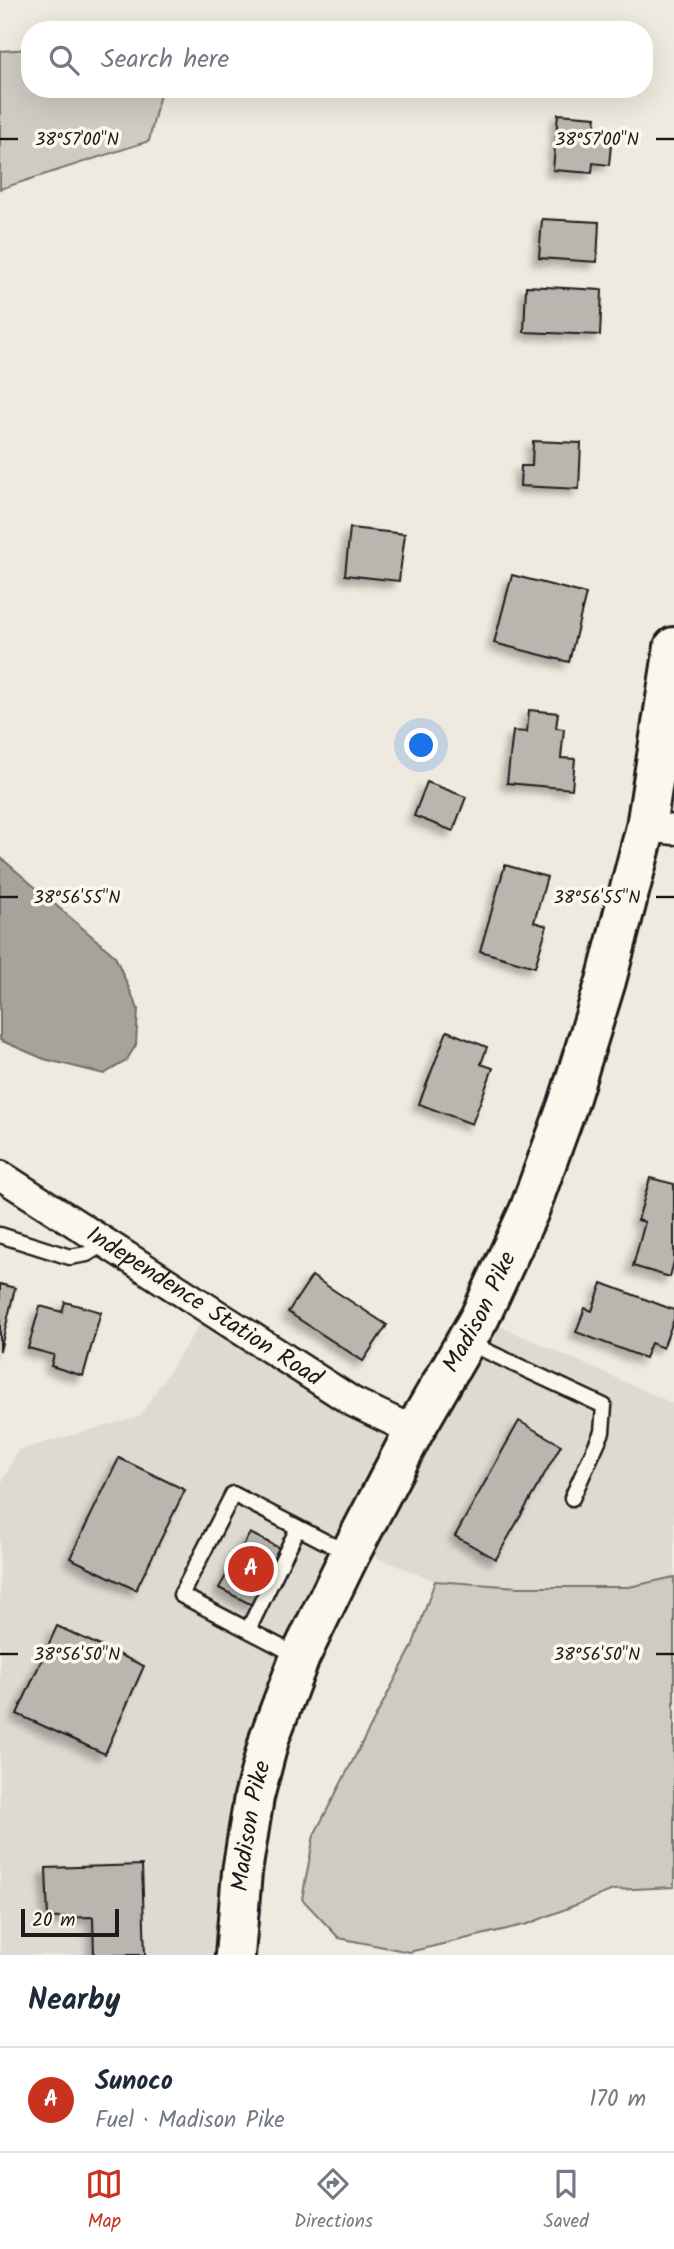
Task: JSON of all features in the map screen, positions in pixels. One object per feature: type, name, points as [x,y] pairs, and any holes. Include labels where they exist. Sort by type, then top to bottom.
[{"type":"main road","name":"Madison Pike","points":[[235,1955],[242,1872],[254,1797],[270,1736],[300,1657],[414,1431],[480,1317],[529,1211],[568,1104],[606,981],[660,829],[674,647]]},
{"type":"street","name":"Independence Station Road","points":[[0,1175],[353,1402],[414,1431]]},
{"type":"lane","points":[[0,1235],[70,1257],[88,1254],[105,1243]]},
{"type":"lane","points":[[465,1342],[604,1406],[602,1432],[572,1498]]},
{"type":"lane","points":[[300,1657],[181,1595],[233,1494],[350,1555]]},
{"type":"lane","points":[[248,1630],[298,1528]]},
{"type":"shaded area","points":[[21,50],[21,98],[159,98],[149,141],[0,189],[0,51]]},
{"type":"shaded area","points":[[0,857],[115,956],[138,1009],[136,1045],[126,1061],[104,1074],[44,1059],[0,1040]]},
{"type":"shaded area","points":[[209,1310],[414,1431],[480,1317],[674,1404],[674,1577],[629,1587],[519,1587],[435,1581],[353,1548],[300,1657],[235,1955],[0,1955],[0,1486],[18,1450],[140,1416]]},
{"type":"shaded area","points":[[674,1577],[674,1887],[613,1890],[528,1924],[409,1952],[339,1938],[302,1899],[314,1835],[412,1647],[435,1581],[519,1587],[629,1587]]},
{"type":"building","points":[[558,114],[596,117],[594,134],[612,135],[609,165],[593,163],[592,173],[553,170]]},
{"type":"building","points":[[542,219],[599,222],[597,262],[539,258]]},
{"type":"building","points":[[526,286],[602,290],[600,335],[524,332]]},
{"type":"building","points":[[533,441],[581,443],[579,489],[520,486],[521,466],[532,466]]},
{"type":"building","points":[[350,528],[405,534],[399,581],[345,575]]},
{"type":"building","points":[[512,575],[586,594],[569,662],[494,643]]},
{"type":"building","points":[[529,710],[558,713],[556,728],[564,729],[561,758],[575,759],[572,789],[507,783],[513,731],[527,732]]},
{"type":"building","points":[[427,782],[466,797],[453,831],[414,816]]},
{"type":"building","points":[[505,865],[547,877],[534,922],[547,926],[535,967],[480,951]]},
{"type":"building","points":[[447,1031],[487,1047],[481,1064],[493,1068],[472,1124],[419,1104]]},
{"type":"building","points":[[650,1178],[674,1184],[674,1261],[670,1277],[633,1266],[645,1222],[638,1220]]},
{"type":"building","points":[[312,1276],[387,1325],[363,1361],[288,1312]]},
{"type":"building","points":[[602,1283],[674,1310],[674,1319],[663,1348],[651,1343],[645,1358],[576,1332],[585,1308],[592,1311]]},
{"type":"building","points":[[0,1284],[15,1288],[0,1351]]},
{"type":"building","points":[[65,1302],[101,1312],[83,1376],[51,1366],[54,1355],[28,1348],[40,1306],[62,1312]]},
{"type":"building","points":[[519,1421],[561,1445],[496,1559],[455,1536]]},
{"type":"building","points":[[119,1458],[185,1490],[136,1590],[70,1558]]},
{"type":"building","points":[[250,1533],[283,1550],[252,1605],[219,1588]]},
{"type":"building","points":[[57,1626],[144,1666],[105,1754],[17,1714]]},
{"type":"building","points":[[142,1865],[145,1955],[94,1955],[93,1917],[48,1918],[46,1868]]},
{"type":"place","name":"Sunoco","points":[[251,1569]]}]
